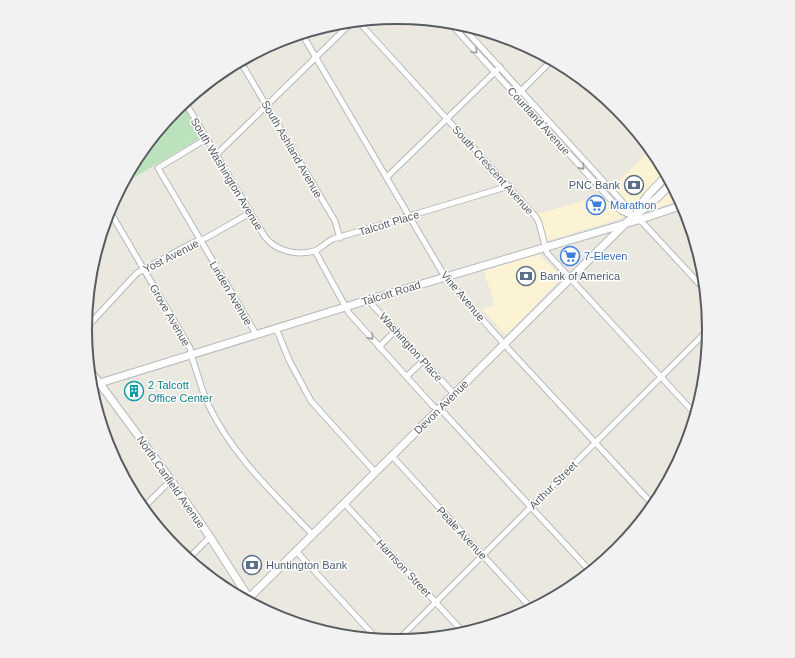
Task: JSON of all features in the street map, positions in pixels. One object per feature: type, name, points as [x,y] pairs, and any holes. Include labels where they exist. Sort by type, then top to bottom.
[{"type":"street","name":"South Crescent Avenue","points":[[363,26],[447,118],[537,220],[547,253],[691,410]]},
{"type":"street","points":[[216,155],[345,29]]},
{"type":"street","name":"Courtland Avenue","points":[[455,30],[621,211],[643,223],[699,284]]},
{"type":"street","name":"Courtland Avenue","points":[[468,32],[627,207],[635,218]]},
{"type":"street","name":"Vine Avenue","points":[[305,38],[445,277],[504,344],[649,501]]},
{"type":"street","points":[[516,96],[548,64]]},
{"type":"street","name":"South Ashland Avenue","points":[[243,66],[334,221],[340,238]]},
{"type":"street","points":[[387,177],[500,67]]},
{"type":"street","name":"South Washington Avenue","points":[[188,107],[250,213],[265,237],[272,244]]},
{"type":"street","name":"Linden Avenue","points":[[206,139],[158,168],[256,334]]},
{"type":"street","name":"Devon Avenue","points":[[635,218],[648,194],[663,179]]},
{"type":"street","name":"Talcott Place","points":[[272,244],[290,252],[315,251],[329,241],[508,186]]},
{"type":"street","name":"Devon Avenue","points":[[253,597],[296,551],[570,278],[626,223],[635,218],[668,187]]},
{"type":"street","points":[[635,218],[677,207]]},
{"type":"street","name":"Yost Avenue","points":[[92,321],[137,273],[194,242],[206,238],[250,213]]},
{"type":"street","name":"Grove Avenue","points":[[114,218],[190,348],[208,404],[227,436],[250,468],[313,535]]},
{"type":"street","name":"Talcott Road","points":[[100,383],[256,334],[626,223]]},
{"type":"street","points":[[315,251],[349,313],[433,406],[444,413],[587,568]]},
{"type":"street","name":"Washington Place","points":[[368,300],[454,394]]},
{"type":"street","points":[[276,328],[289,360],[311,401],[375,472]]},
{"type":"street","points":[[379,347],[396,330]]},
{"type":"street","name":"Arthur Street","points":[[404,634],[702,337]]},
{"type":"street","points":[[407,376],[424,360]]},
{"type":"street","name":"North Canfield Avenue","points":[[96,378],[171,480],[210,537],[244,592]]},
{"type":"street","name":"Peale Avenue","points":[[392,456],[528,605]]},
{"type":"street","points":[[148,503],[171,480]]},
{"type":"street","name":"Harrison Street","points":[[344,503],[459,628]]},
{"type":"street","points":[[192,555],[210,537]]},
{"type":"street","points":[[296,551],[371,632]]},
{"type":"shaded area","points":[[646,154],[662,177],[622,218],[546,241],[535,215],[606,194]]},
{"type":"shaded area","points":[[669,189],[675,202],[656,208],[653,205]]},
{"type":"shaded area","points":[[539,254],[562,278],[506,335],[482,309],[495,305],[484,271]]},
{"type":"green space","points":[[185,110],[201,136],[131,179],[156,143]]},
{"type":"place","name":"PNC Bank","points":[[634,185]]},
{"type":"place","name":"Marathon","points":[[596,205]]},
{"type":"place","name":"7-Eleven","points":[[570,256]]},
{"type":"place","name":"Bank of America","points":[[526,276]]},
{"type":"place","name":"2 Talcott Office Center","points":[[134,391]]},
{"type":"place","name":"Huntington Bank","points":[[252,565]]}]
